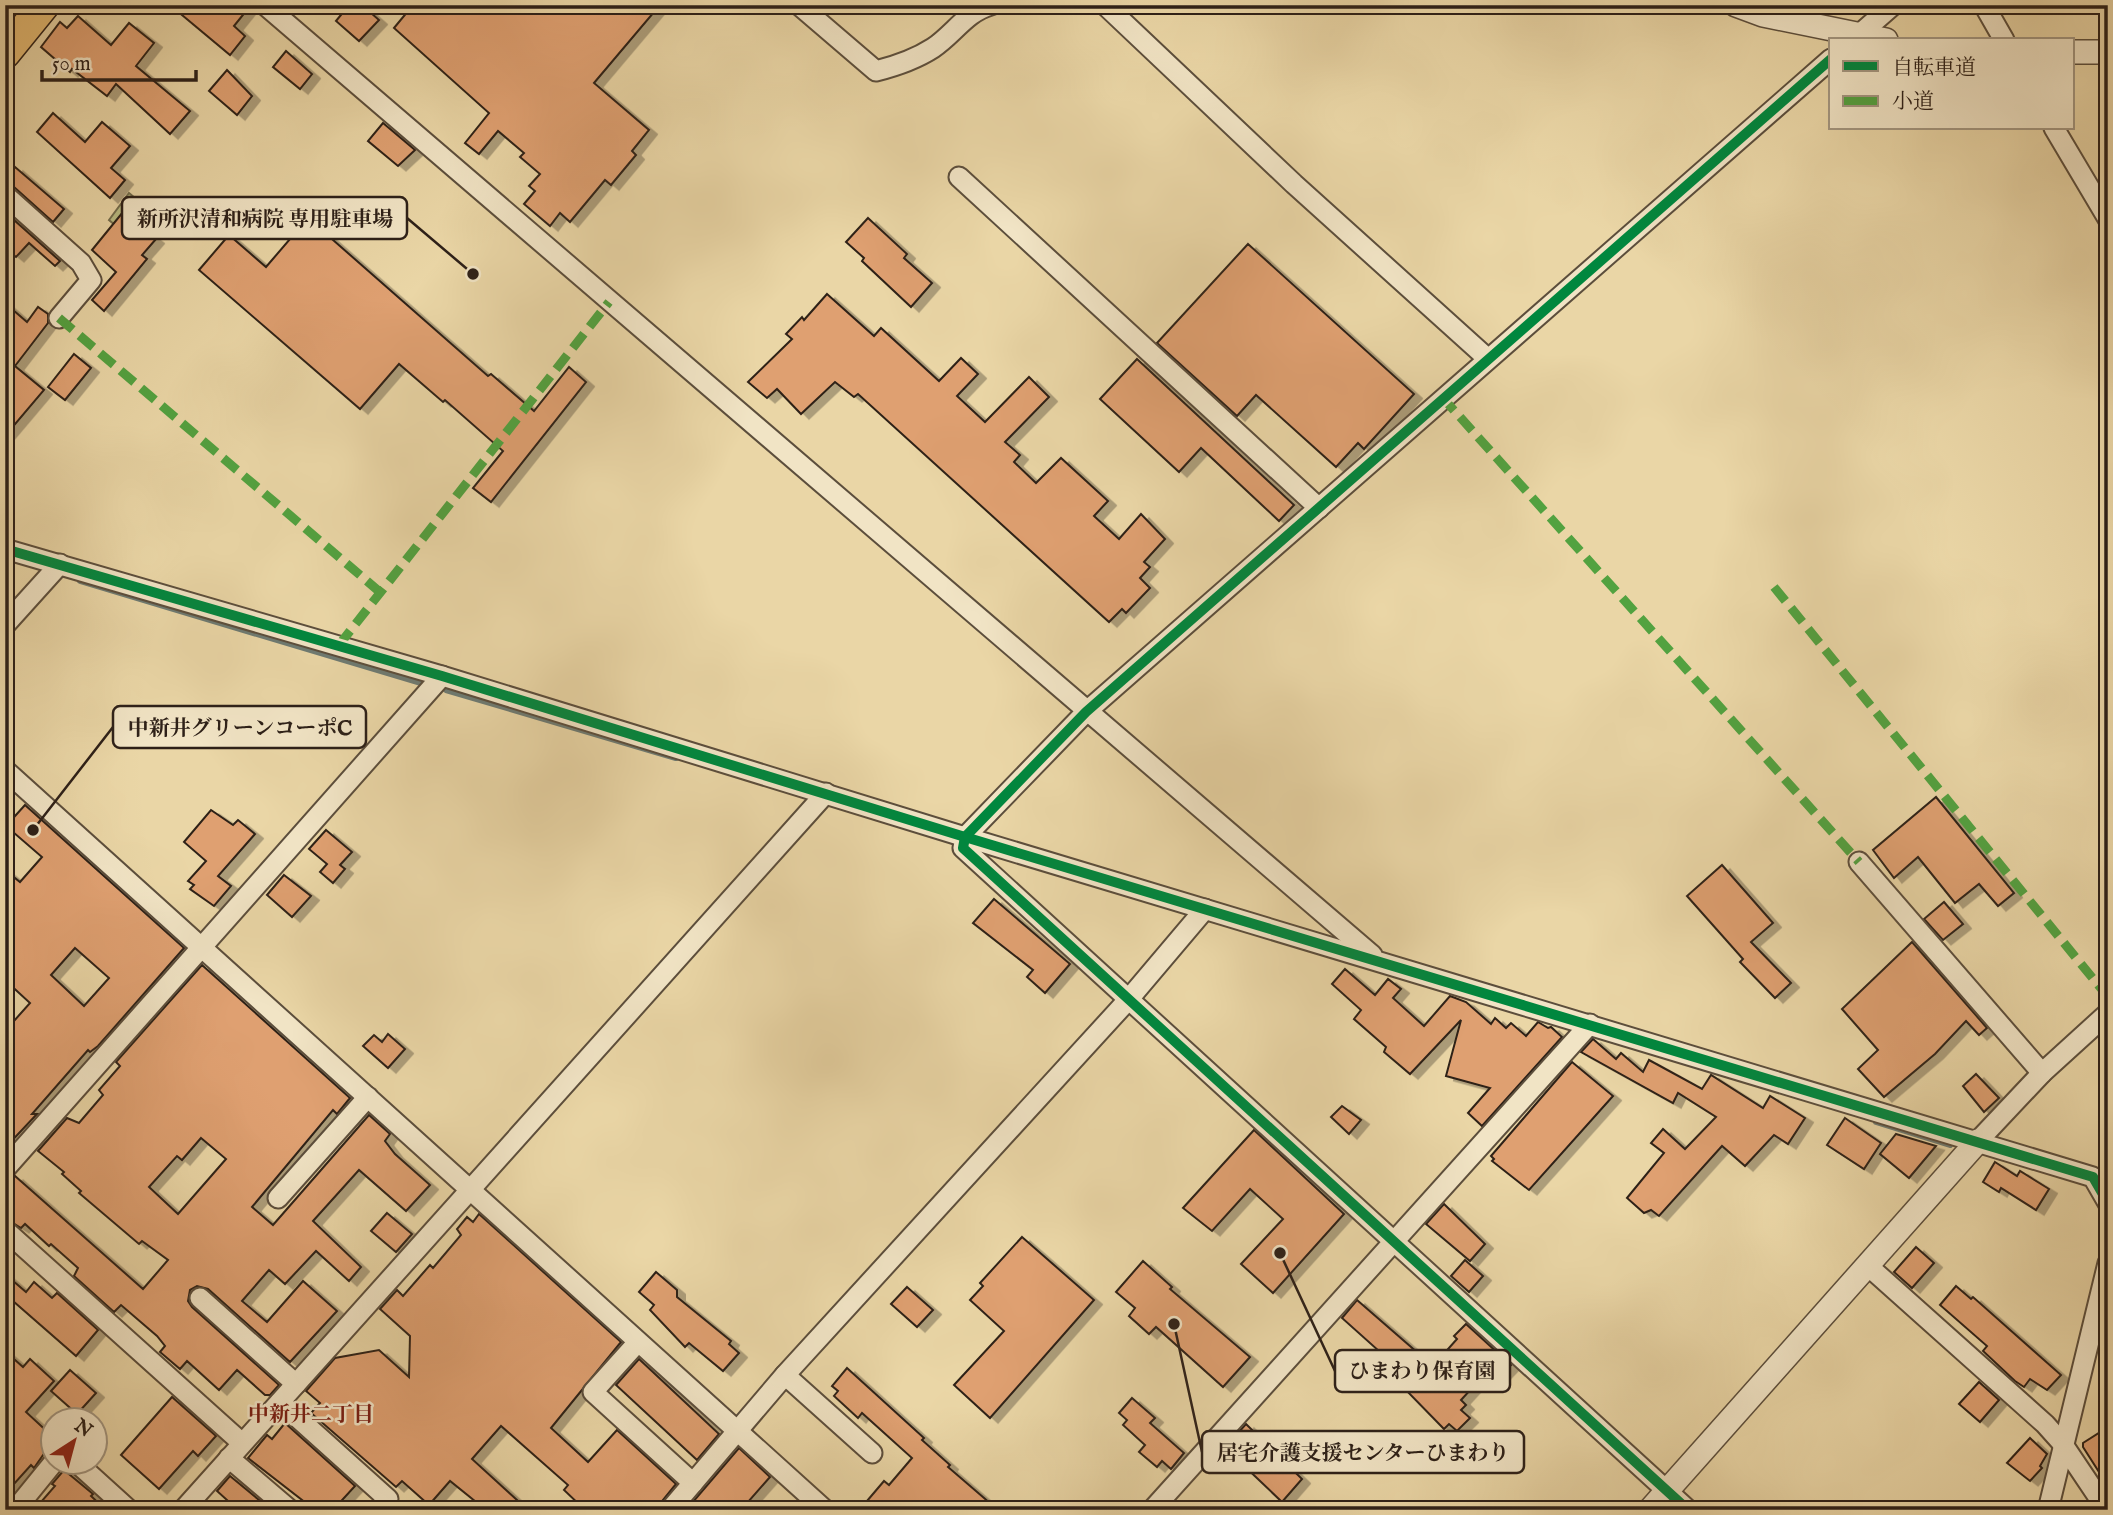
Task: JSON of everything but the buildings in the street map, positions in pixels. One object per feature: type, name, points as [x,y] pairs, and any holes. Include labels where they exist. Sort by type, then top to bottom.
[{"type":"main road","points":[[5,52],[44,5]]},
{"type":"street","points":[[265,5],[1378,960]]},
{"type":"street","points":[[799,5],[876,71],[913,60],[935,47],[976,9],[991,5]]},
{"type":"street","points":[[1105,5],[1294,184],[1487,358]]},
{"type":"street","points":[[1736,5],[1763,15],[1856,38],[1893,5]]},
{"type":"street","points":[[1984,5],[2003,38]]},
{"type":"street","points":[[2074,52],[2108,52]]},
{"type":"street","points":[[1688,1510],[963,849],[965,837],[1086,712],[1829,61]]},
{"type":"street","points":[[2055,130],[2108,219]]},
{"type":"street","points":[[959,177],[1319,508]]},
{"type":"street","points":[[5,195],[81,263],[91,280],[59,318]]},
{"type":"street","points":[[5,549],[442,676],[965,837],[2093,1177],[2108,1203]]},
{"type":"street","points":[[5,625],[60,564]]},
{"type":"street","points":[[5,1169],[442,676]]},
{"type":"street","points":[[5,770],[825,1510]]},
{"type":"street","points":[[183,1510],[826,793]]},
{"type":"street","points":[[1859,862],[2042,1073]]},
{"type":"street","points":[[672,1509],[785,1375],[1128,1000],[1205,909]]},
{"type":"street","points":[[1650,1510],[1978,1142],[2042,1073],[2108,1013]]},
{"type":"street","points":[[1152,1510],[1590,1024]]},
{"type":"street","points":[[278,1198],[368,1097]]},
{"type":"street","points":[[5,1230],[236,1450],[290,1510]]},
{"type":"street","points":[[2048,1510],[2062,1443],[2108,1263]]},
{"type":"street","points":[[1867,1265],[2045,1424],[2062,1443],[2107,1510]]},
{"type":"street","points":[[200,1298],[296,1384]]},
{"type":"street","points":[[638,1342],[593,1392],[693,1483]]},
{"type":"street","points":[[785,1375],[872,1453]]},
{"type":"street","points":[[280,1402],[388,1499],[378,1510]]},
{"type":"street","points":[[15,1510],[43,1476]]},
{"type":"street","points":[[91,1476],[129,1510]]},
{"type":"green space","points":[[129,193],[142,204],[121,230],[109,220]]},
{"type":"waterway","points":[[80,581],[427,685]]},
{"type":"waterway","points":[[446,690],[676,758]]},
{"type":"waterway","points":[[1876,1122],[1950,1145]]},
{"type":"marked path","points":[[339,645],[609,302]]},
{"type":"marked path","points":[[59,318],[381,593]]},
{"type":"marked path","points":[[1442,397],[1859,862]]},
{"type":"marked path","points":[[1774,587],[2108,997]]},
{"type":"cycle path","points":[[1688,1510],[963,848],[965,837],[1086,712],[1829,61]]},
{"type":"cycle path","points":[[5,549],[442,676],[965,837],[2093,1177],[2108,1203]]},
{"type":"place","name":"新所沢清和病院 専用駐車場","points":[[473,274]]},
{"type":"place","name":"中新井グリーンコーポC","points":[[33,830]]},
{"type":"place","name":"ひまわり保育園","points":[[1280,1253]]},
{"type":"place","name":"居宅介護支援センターひまわり","points":[[1174,1324]]},
{"type":"district","name":"中新井二丁目","points":[[311,1415]]}]
